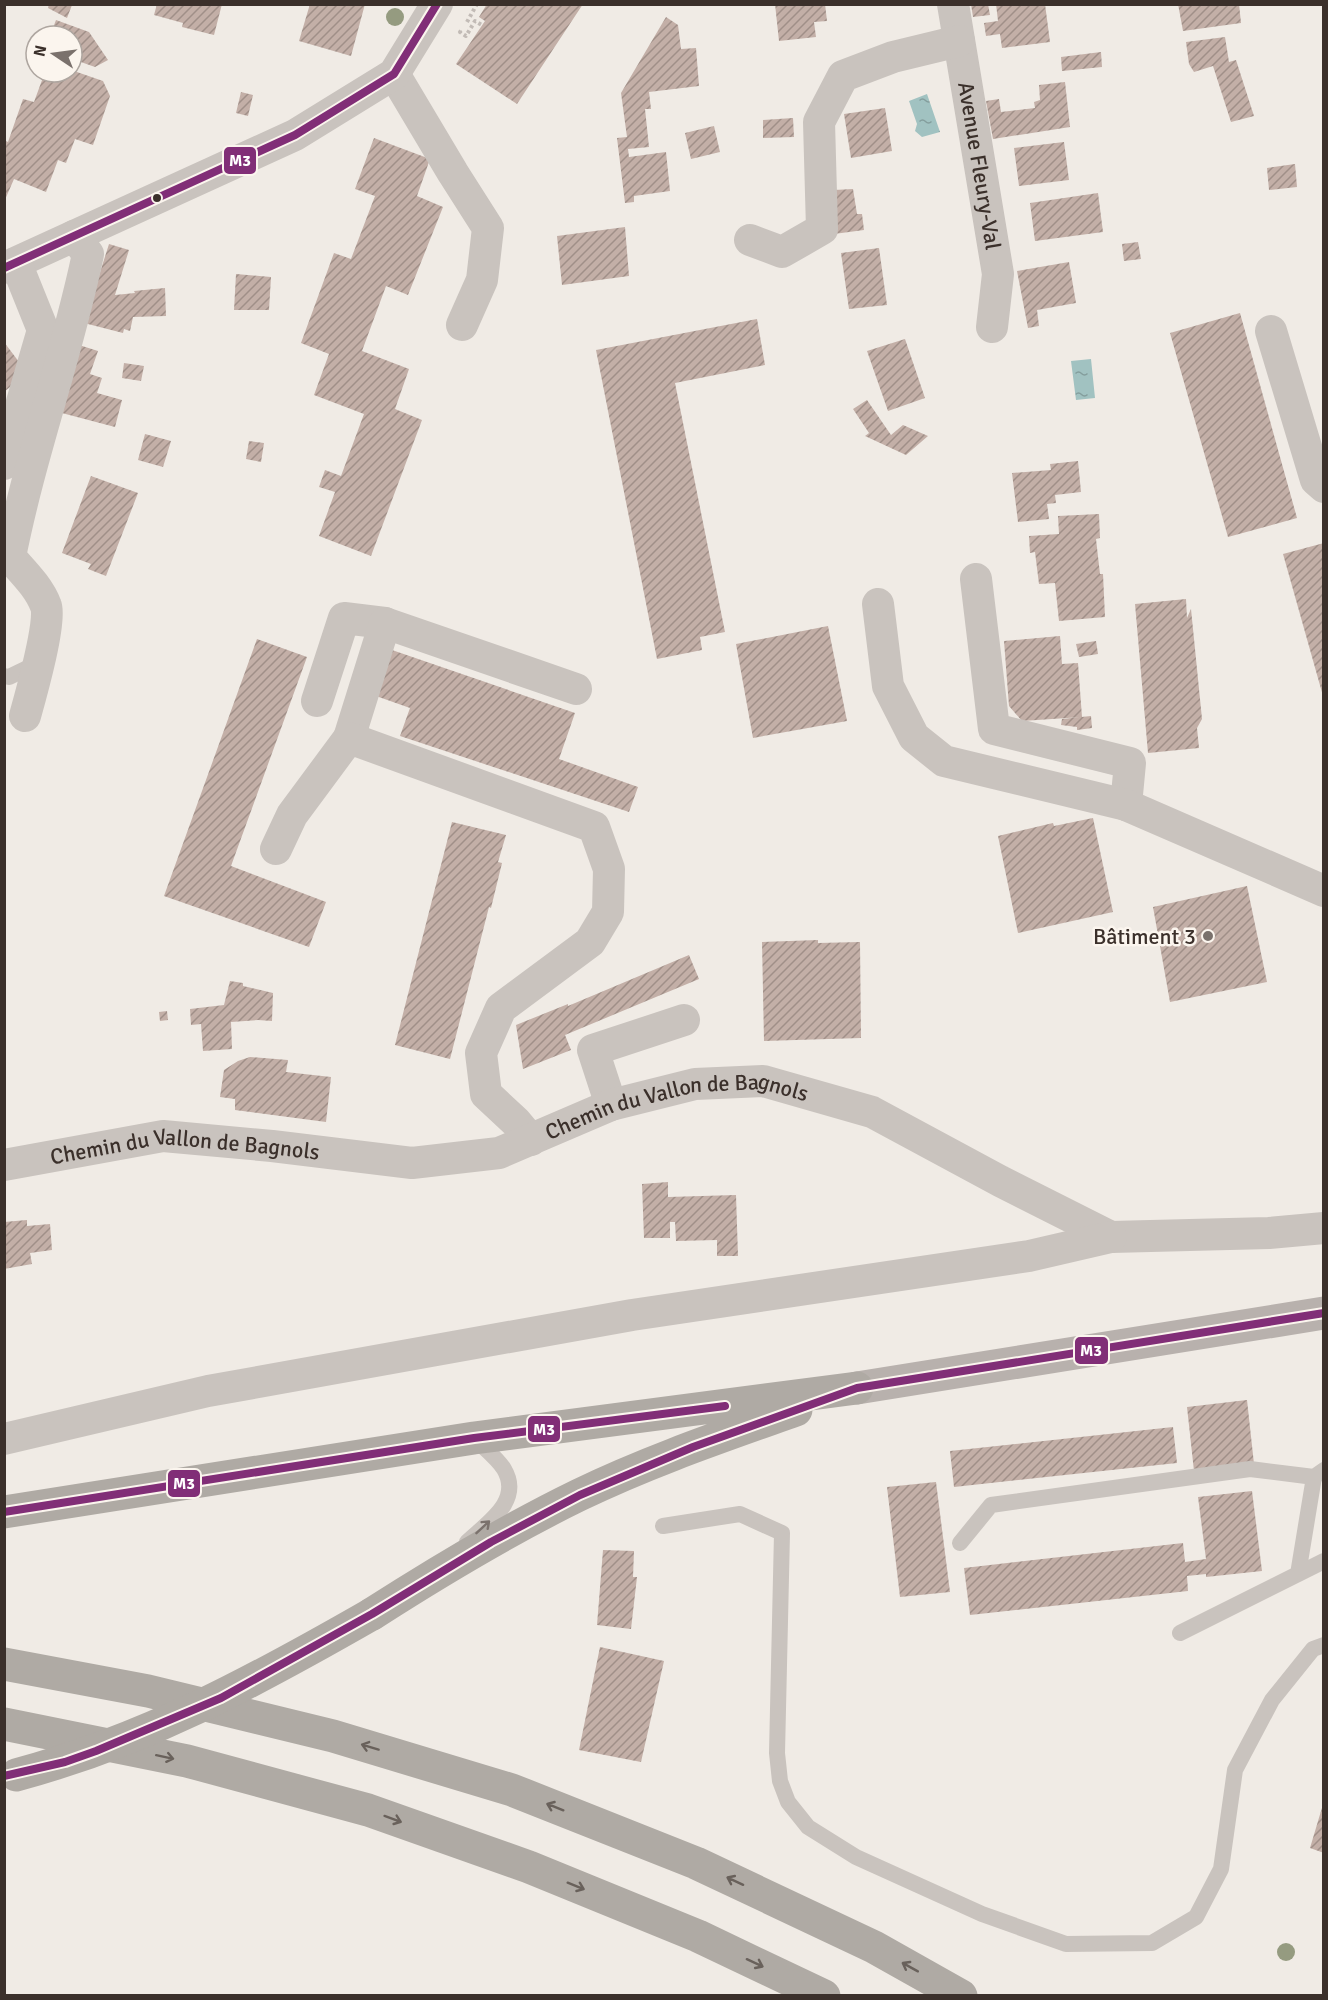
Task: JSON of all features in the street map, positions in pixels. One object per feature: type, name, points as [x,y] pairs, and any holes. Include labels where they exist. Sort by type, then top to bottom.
[{"type":"highway","points":[[4,1512],[474,1438],[857,1388]]},
{"type":"highway","points":[[10,1775],[96,1751],[200,1708],[292,1660],[491,1542],[580,1495],[693,1447],[857,1388]]},
{"type":"highway","points":[[4,1664],[148,1691],[333,1736],[512,1790],[696,1863],[874,1947],[961,1995]]},
{"type":"highway","points":[[4,1724],[187,1761],[368,1810],[529,1867],[698,1936],[824,1995]]},
{"type":"main road","points":[[857,1388],[1323,1313]]},
{"type":"street","points":[[4,464],[43,330],[10,266],[295,135],[394,74],[437,4]]},
{"type":"street","name":"Avenue Fleury-Val","points":[[953,4],[998,274],[992,327]]},
{"type":"street","points":[[750,240],[782,252],[822,230],[819,122],[843,76],[893,57],[958,41]]},
{"type":"street","points":[[394,74],[488,228],[482,280],[462,325]]},
{"type":"street","points":[[25,716],[43,645],[48,608],[29,579],[10,557],[40,432],[77,307],[86,265],[88,254],[74,236]]},
{"type":"street","points":[[1271,331],[1316,480],[1323,487]]},
{"type":"street","points":[[976,579],[994,729],[1130,763],[1126,805]]},
{"type":"street","points":[[878,604],[888,686],[914,737],[944,761],[1126,805],[1323,891]]},
{"type":"street","points":[[317,701],[344,618],[385,623],[576,689]]},
{"type":"street","points":[[276,849],[292,815],[349,738],[385,623]]},
{"type":"street","points":[[349,738],[594,827],[609,869],[608,912],[590,942],[501,1008],[481,1053],[486,1095],[516,1122],[531,1140]]},
{"type":"street","points":[[610,1105],[593,1050],[684,1020]]},
{"type":"street","name":"Chemin du Vallon de Bagnols","points":[[4,1165],[163,1136],[272,1146],[412,1163],[499,1153],[610,1105],[695,1084],[763,1081],[872,1112],[1000,1181],[1111,1237],[1269,1233],[1323,1228]]},
{"type":"street","points":[[4,1439],[208,1391],[632,1315],[1029,1256],[1111,1237]]},
{"type":"lane","points":[[4,676],[9,677],[38,663]]},
{"type":"lane","points":[[424,1581],[500,1512],[510,1494],[504,1469],[474,1438]]},
{"type":"lane","points":[[960,1543],[991,1505],[1250,1469],[1318,1473],[1298,1574]]},
{"type":"lane","points":[[663,1526],[740,1514],[782,1533],[777,1753],[780,1781],[788,1802],[808,1827],[855,1857],[982,1914],[1066,1944],[1152,1943],[1196,1917],[1221,1869],[1235,1770],[1272,1700],[1312,1649],[1323,1645]]},
{"type":"lane","points":[[1180,1633],[1323,1561]]},
{"type":"path","points":[[466,36],[475,21],[482,26]]},
{"type":"water","points":[[927,94],[940,132],[922,137],[915,131],[917,124],[909,101]]},
{"type":"water","points":[[1091,359],[1095,398],[1076,400],[1071,361]]},
{"type":"building","points":[[157,4],[222,4],[214,35],[182,27],[183,23],[154,15]]},
{"type":"building","points":[[310,4],[365,4],[351,56],[299,41]]},
{"type":"building","points":[[487,4],[583,4],[517,104],[456,64],[485,21],[479,17]]},
{"type":"building","points":[[775,4],[825,4],[827,21],[814,22],[816,37],[779,41]]},
{"type":"building","points":[[971,4],[988,4],[990,15],[973,17]]},
{"type":"building","points":[[996,4],[1045,4],[1050,42],[1002,48],[1000,34],[986,36],[984,23],[998,21]]},
{"type":"building","points":[[1178,4],[1239,4],[1241,23],[1183,31]]},
{"type":"building","points":[[49,5],[72,5],[67,18],[48,8]]},
{"type":"building","points":[[666,17],[678,25],[681,49],[696,48],[699,86],[649,92],[651,109],[645,109],[649,147],[628,149],[629,157],[666,152],[670,191],[634,196],[634,202],[625,203],[617,138],[627,137],[621,93]]},
{"type":"building","points":[[56,20],[67,24],[54,24]]},
{"type":"building","points":[[84,30],[89,32],[108,60],[95,67],[84,63]]},
{"type":"building","points":[[1225,37],[1229,62],[1236,60],[1254,116],[1231,122],[1213,66],[1194,72],[1189,64],[1186,42]]},
{"type":"building","points":[[1101,52],[1102,67],[1062,71],[1061,57]]},
{"type":"building","points":[[84,74],[103,81],[110,96],[93,145],[75,139],[66,163],[58,160],[46,192],[14,179],[4,202],[4,140],[8,142],[23,99],[34,102],[41,84],[84,84]]},
{"type":"building","points":[[1065,82],[1070,127],[993,139],[986,101],[999,99],[1001,112],[1035,108],[1034,102],[1040,100],[1039,85]]},
{"type":"building","points":[[241,92],[253,95],[248,116],[236,113]]},
{"type":"building","points":[[885,108],[892,151],[851,158],[844,114]]},
{"type":"building","points":[[793,118],[794,137],[763,138],[763,120]]},
{"type":"building","points":[[714,126],[720,152],[691,159],[685,133]]},
{"type":"building","points":[[374,138],[430,159],[417,196],[443,207],[408,295],[386,286],[362,351],[409,369],[395,409],[422,420],[371,556],[319,536],[335,492],[319,487],[325,470],[341,476],[364,414],[314,395],[329,354],[301,343],[334,253],[351,259],[375,196],[355,189]]},
{"type":"building","points":[[1064,142],[1069,180],[1019,186],[1014,148]]},
{"type":"building","points":[[1295,164],[1297,187],[1269,190],[1267,168]]},
{"type":"building","points":[[853,189],[857,214],[862,214],[864,230],[834,234],[834,190]]},
{"type":"building","points":[[1098,193],[1103,232],[1035,241],[1030,203]]},
{"type":"building","points":[[625,227],[629,276],[562,285],[557,236]]},
{"type":"building","points":[[1138,242],[1141,259],[1124,261],[1122,244]]},
{"type":"building","points":[[109,244],[129,250],[115,295],[165,288],[166,316],[133,317],[130,331],[124,329],[123,333],[84,323]]},
{"type":"building","points":[[879,248],[887,305],[849,309],[841,253]]},
{"type":"building","points":[[1069,262],[1076,303],[1037,310],[1039,326],[1028,328],[1017,271]]},
{"type":"building","points":[[236,274],[271,277],[269,310],[234,310]]},
{"type":"building","points":[[1240,313],[1297,518],[1228,537],[1170,333]]},
{"type":"building","points":[[757,319],[765,365],[675,383],[725,632],[700,637],[702,650],[657,659],[596,350]]},
{"type":"building","points":[[905,339],[925,398],[888,411],[867,351]]},
{"type":"building","points":[[4,342],[22,366],[15,383],[4,392]]},
{"type":"building","points":[[79,345],[98,351],[90,374],[102,378],[97,393],[122,400],[115,427],[58,412]]},
{"type":"building","points":[[124,363],[144,366],[141,381],[122,378]]},
{"type":"building","points":[[867,400],[891,435],[903,425],[928,436],[906,455],[865,436],[869,433],[853,409]]},
{"type":"building","points":[[145,434],[171,441],[163,467],[138,460]]},
{"type":"building","points":[[249,441],[264,443],[261,462],[246,459]]},
{"type":"building","points":[[1078,461],[1081,492],[1055,495],[1056,503],[1047,504],[1049,519],[1018,522],[1012,473],[1051,470],[1050,464]]},
{"type":"building","points":[[91,476],[138,493],[106,576],[88,569],[91,564],[62,553]]},
{"type":"building","points":[[1099,514],[1100,538],[1096,539],[1100,574],[1103,574],[1105,617],[1059,621],[1055,583],[1039,584],[1035,552],[1030,553],[1029,536],[1059,534],[1058,516]]},
{"type":"building","points":[[1324,543],[1324,696],[1323,696],[1283,554]]},
{"type":"building","points":[[1186,599],[1187,618],[1191,609],[1202,719],[1197,728],[1199,748],[1148,753],[1135,604]]},
{"type":"building","points":[[828,626],[847,721],[753,738],[736,644]]},
{"type":"building","points":[[1060,636],[1062,664],[1078,663],[1082,717],[1022,721],[1009,706],[1004,641]]},
{"type":"building","points":[[257,639],[307,657],[231,866],[326,902],[309,947],[164,896]]},
{"type":"building","points":[[1096,641],[1098,654],[1079,657],[1076,644]]},
{"type":"building","points":[[392,650],[575,713],[559,759],[638,787],[629,812],[400,736],[410,708],[376,696]]},
{"type":"building","points":[[1091,716],[1092,728],[1077,730],[1077,727],[1061,725],[1062,719]]},
{"type":"building","points":[[1093,818],[1113,912],[1018,933],[998,836],[1053,823],[1054,826]]},
{"type":"building","points":[[452,822],[506,835],[498,862],[502,863],[491,908],[489,907],[450,1059],[395,1045]]},
{"type":"building","name":"Bâtiment 3","points":[[1247,886],[1267,982],[1170,1002],[1153,907]]},
{"type":"building","points":[[818,940],[818,943],[860,942],[861,1038],[764,1041],[762,942]]},
{"type":"building","points":[[689,955],[699,979],[565,1035],[571,1050],[523,1069],[516,1025],[568,1004],[568,1006]]},
{"type":"building","points":[[230,981],[273,993],[272,1021],[231,1022],[232,1049],[203,1051],[201,1024],[191,1025],[190,1009],[224,1005]]},
{"type":"building","points":[[167,1011],[168,1020],[160,1021],[159,1012]]},
{"type":"building","points":[[250,1057],[288,1060],[286,1072],[331,1077],[326,1122],[235,1110],[235,1099],[220,1097],[224,1070]]},
{"type":"building","points":[[668,1182],[668,1197],[736,1195],[738,1256],[717,1256],[717,1240],[676,1241],[675,1222],[670,1222],[670,1238],[644,1238],[642,1184]]},
{"type":"building","points":[[27,1220],[27,1226],[50,1224],[52,1250],[30,1253],[32,1264],[4,1269],[4,1222]]},
{"type":"building","points":[[1247,1400],[1254,1464],[1194,1471],[1187,1407]]},
{"type":"building","points":[[1173,1427],[1177,1463],[954,1487],[950,1451]]},
{"type":"building","points":[[936,1482],[950,1592],[900,1597],[887,1487]]},
{"type":"building","points":[[1252,1491],[1262,1571],[1206,1577],[1206,1574],[1187,1576],[1188,1591],[970,1615],[964,1568],[1183,1543],[1185,1562],[1206,1559],[1198,1497]]},
{"type":"building","points":[[603,1550],[634,1551],[633,1577],[637,1577],[631,1629],[597,1625]]},
{"type":"building","points":[[600,1647],[664,1661],[641,1762],[579,1750]]},
{"type":"building","points":[[1324,1801],[1324,1853],[1310,1848]]},
{"type":"transit line","name":"M3","points":[[4,268],[295,135],[394,74],[437,4]]},
{"type":"transit line","name":"M3","points":[[4,1776],[65,1762],[96,1751],[221,1698],[372,1614],[491,1542],[580,1495],[693,1447],[857,1388],[1324,1313]]},
{"type":"transit line","name":"M3","points":[[4,1512],[474,1438],[725,1406]]},
{"type":"place","name":"Bâtiment 3","points":[[1208,936]]}]
